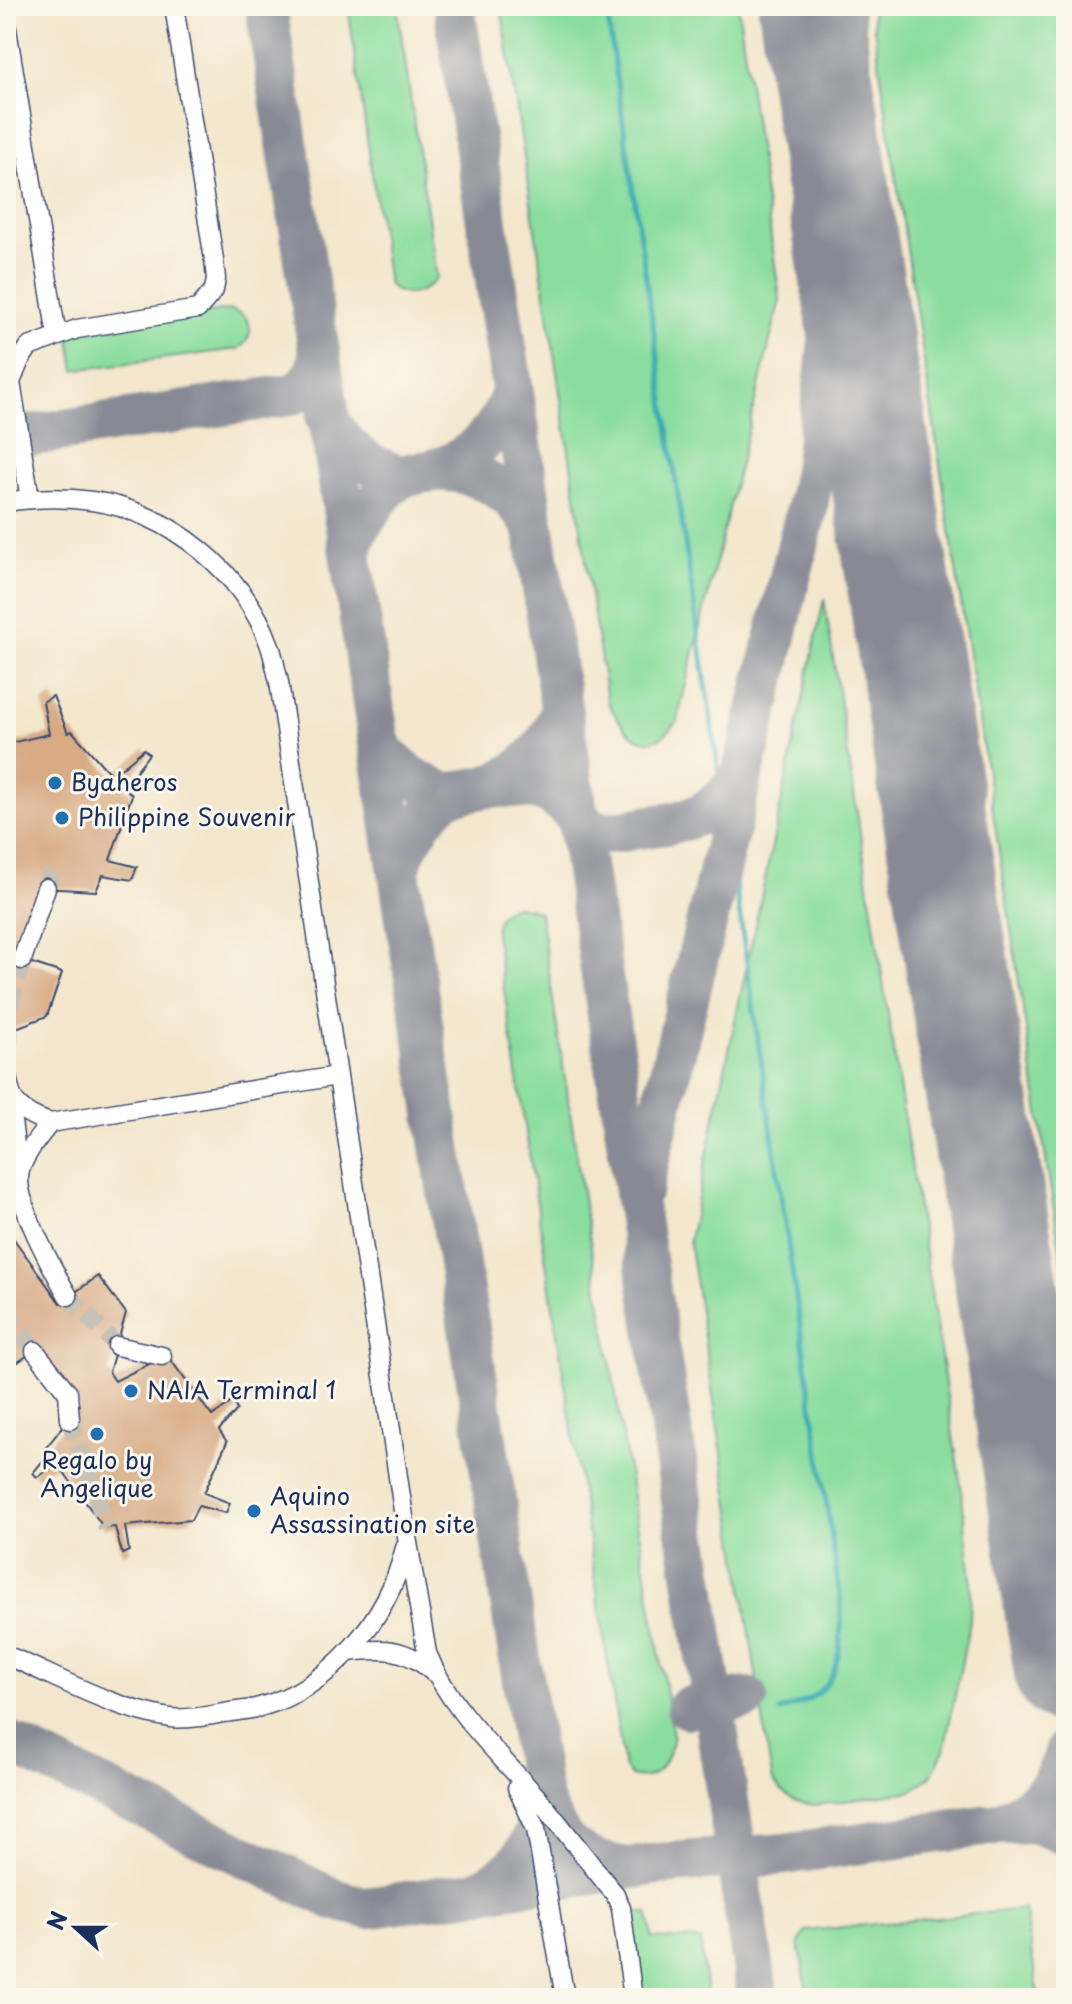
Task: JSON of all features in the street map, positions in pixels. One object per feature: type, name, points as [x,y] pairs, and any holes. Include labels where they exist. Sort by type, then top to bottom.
[{"type":"lane","points":[[6,354],[77,329],[185,313],[205,304],[214,290],[214,260],[174,6]]},
{"type":"lane","points":[[6,23],[57,336]]},
{"type":"lane","points":[[29,347],[8,378],[30,499]]},
{"type":"lane","points":[[6,502],[30,499],[92,501],[128,510],[161,524],[187,539],[218,566],[258,620],[270,647],[279,682],[427,1653],[439,1677],[500,1758],[615,1894],[621,1908],[633,1998]]},
{"type":"lane","points":[[22,960],[46,888]]},
{"type":"lane","points":[[7,1032],[8,1091],[19,1175]]},
{"type":"lane","points":[[8,1091],[22,1110],[50,1123],[337,1076]]},
{"type":"lane","points":[[50,1123],[36,1140],[19,1175],[14,1199],[68,1296]]},
{"type":"lane","points":[[117,1346],[162,1356]]},
{"type":"lane","points":[[35,1351],[68,1393],[70,1420]]},
{"type":"lane","points":[[6,1655],[120,1706],[174,1718],[261,1707],[300,1688],[348,1652],[385,1603],[400,1567],[407,1537]]},
{"type":"lane","points":[[348,1652],[373,1649],[407,1653],[439,1677]]},
{"type":"lane","points":[[500,1758],[527,1803],[536,1829],[565,1998]]},
{"type":"green space","points":[[348,6],[397,6],[437,278],[426,288],[413,293],[400,292],[388,284]]},
{"type":"green space","points":[[501,6],[738,6],[780,300],[677,721],[656,740],[646,741],[629,732],[607,700]]},
{"type":"green space","points":[[871,6],[1066,6],[1066,1290],[889,131]]},
{"type":"green space","points":[[228,310],[242,315],[250,325],[248,338],[238,349],[75,370],[69,334]]},
{"type":"green space","points":[[824,599],[961,1487],[971,1579],[970,1621],[944,1750],[931,1776],[911,1791],[817,1805],[790,1798],[772,1778],[689,1240]]},
{"type":"green space","points":[[516,906],[540,913],[585,1211],[673,1735],[666,1760],[656,1773],[649,1776],[631,1776],[624,1767],[495,932],[501,915]]},
{"type":"green space","points":[[1024,1909],[1039,1998],[808,1998],[799,1943],[806,1931]]},
{"type":"green space","points":[[631,1913],[648,1913],[652,1938],[700,1940],[708,1998],[642,1998]]},
{"type":"building","points":[[53,696],[68,733],[72,731],[112,776],[144,749],[149,754],[124,787],[132,795],[110,860],[137,867],[132,880],[103,875],[96,891],[41,888],[17,958],[62,973],[47,1016],[6,1032],[6,744],[49,734],[43,702]]},
{"type":"building","name":"NAIA Terminal 1","points":[[6,1228],[60,1303],[98,1276],[126,1313],[109,1372],[115,1381],[167,1355],[212,1416],[233,1401],[237,1410],[219,1430],[227,1442],[204,1493],[230,1503],[226,1513],[198,1506],[191,1520],[125,1526],[129,1551],[122,1554],[115,1527],[104,1528],[58,1464],[37,1477],[33,1473],[49,1453],[45,1449],[79,1406],[39,1348],[6,1370]]},
{"type":"waterway","points":[[606,6],[841,1603],[838,1657],[828,1681],[809,1699],[780,1711]]},
{"type":"taxiway","points":[[266,6],[541,1798],[556,1828],[572,1848],[595,1860],[628,1868]]},
{"type":"taxiway","points":[[454,6],[758,1998]]},
{"type":"taxiway","points":[[642,1188],[815,465],[830,334],[835,167]]},
{"type":"taxiway","points":[[6,439],[290,395],[311,379],[319,354]]},
{"type":"taxiway","points":[[327,418],[357,454],[388,472],[408,475],[454,462],[479,445],[499,421],[512,392]]},
{"type":"taxiway","points":[[351,559],[356,535],[371,509],[392,484],[410,474],[442,471],[474,476],[502,491],[533,528]]},
{"type":"taxiway","points":[[378,738],[391,759],[410,775],[439,790],[458,793],[499,781],[526,764],[547,740],[561,710]]},
{"type":"taxiway","points":[[399,870],[411,839],[426,818],[442,801],[458,792],[498,787],[538,790],[554,797],[594,830],[610,832],[671,823],[697,815],[720,801],[742,775]]},
{"type":"taxiway","points":[[687,1708],[747,1698]]},
{"type":"taxiway","points":[[6,1741],[333,1899],[367,1908],[659,1864],[784,1854],[997,1824],[1022,1811],[1041,1796],[1056,1776],[1066,1750]]},
{"type":"taxiway","points":[[479,1890],[506,1874],[524,1853],[536,1829],[541,1798]]},
{"type":"taxiway","points":[[997,1824],[1037,1823],[1066,1835]]},
{"type":"runway","points":[[810,6],[1066,1672]]},
{"type":"tunnel","points":[[46,888],[54,866]]},
{"type":"tunnel","points":[[7,1032],[9,1009],[22,960]]},
{"type":"tunnel","points":[[68,1296],[117,1346]]},
{"type":"tunnel","points":[[6,1311],[35,1351]]},
{"type":"tunnel","points":[[70,1420],[107,1528]]},
{"type":"place","name":"Byaheros","points":[[55,783]]},
{"type":"place","name":"Philippine Souvenir","points":[[62,818]]},
{"type":"place","name":"NAIA Terminal 1","points":[[131,1391]]},
{"type":"place","name":"Regalo by Angelique","points":[[97,1434]]},
{"type":"place","name":"Aquino Assassination site","points":[[254,1511]]}]
